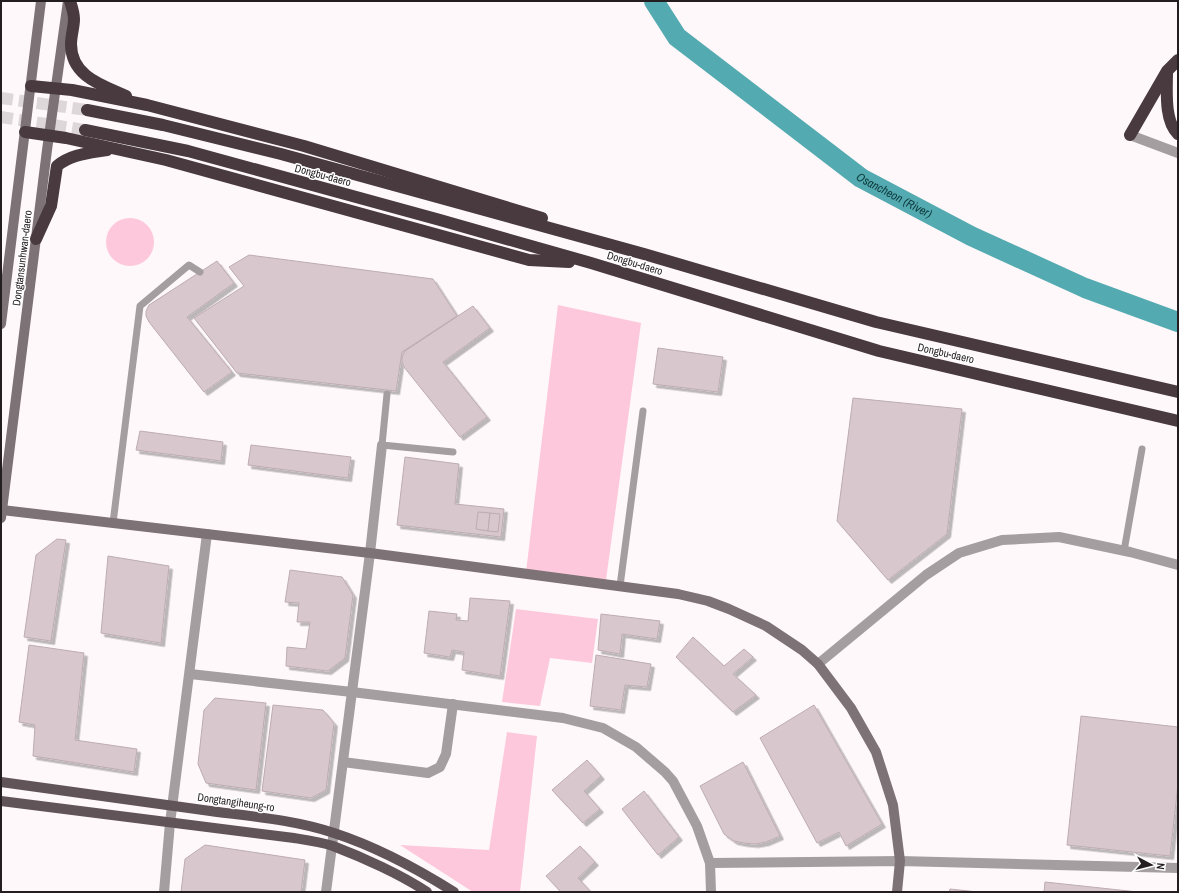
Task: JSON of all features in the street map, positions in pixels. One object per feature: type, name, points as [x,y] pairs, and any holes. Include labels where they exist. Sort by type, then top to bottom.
[{"type":"highway","points":[[69,1],[74,18],[71,45],[74,62],[84,74],[94,82],[147,105]]},
{"type":"highway","points":[[1130,135],[1167,71],[1178,60]]},
{"type":"highway","points":[[1167,71],[1166,102],[1172,129],[1178,134]]},
{"type":"highway","points":[[31,86],[72,90],[147,105],[304,146],[562,224],[644,254]]},
{"type":"highway","name":"Dongbu-daero","points":[[87,110],[163,125],[281,154],[644,254],[876,322],[1178,392]]},
{"type":"highway","name":"Dongbu-daero","points":[[85,130],[188,151],[591,263],[880,351],[1178,422]]},
{"type":"highway","points":[[25,132],[66,138],[166,160],[529,260],[591,263]]},
{"type":"highway","points":[[36,239],[51,206],[57,166],[64,160],[71,157],[112,149]]},
{"type":"main road","name":"Dongtangiheung-ro","points":[[1,782],[297,824],[333,832],[379,850],[427,875],[454,892]]},
{"type":"main road","points":[[1,802],[294,838],[332,846],[417,885],[427,892]]},
{"type":"street","name":"Dongtansunhwan-daero","points":[[1,324],[41,1]]},
{"type":"street","name":"Dongtansunhwan-daero","points":[[2,514],[49,136],[69,1]]},
{"type":"street","points":[[1130,135],[1178,153]]},
{"type":"street","points":[[326,892],[370,553],[382,445]]},
{"type":"street","points":[[2,514],[113,523],[370,553],[678,594],[708,601],[729,609],[766,626],[802,650],[818,664],[851,708],[876,752],[893,805],[900,861],[897,892]]},
{"type":"street","points":[[164,892],[170,823],[207,534]]},
{"type":"street","points":[[818,664],[926,574],[959,553],[1002,540],[1059,537],[1130,552],[1178,565]]},
{"type":"street","points":[[190,674],[563,718],[603,728],[636,746],[673,781],[697,826],[710,864],[711,892]]},
{"type":"street","points":[[343,762],[428,773],[440,767],[446,754],[453,704]]},
{"type":"street","points":[[710,864],[900,861],[1178,868]]},
{"type":"lane","points":[[113,523],[140,306],[189,265],[200,272]]},
{"type":"lane","points":[[387,394],[382,445],[453,452]]},
{"type":"lane","points":[[620,586],[643,411]]},
{"type":"lane","points":[[1124,551],[1142,449]]},
{"type":"shaded area","points":[[125,218],[135,218],[147,225],[154,237],[154,247],[147,259],[135,266],[125,266],[117,262],[110,255],[106,247],[106,237],[110,229],[117,222]]},
{"type":"shaded area","points":[[558,305],[641,323],[606,580],[526,572]]},
{"type":"shaded area","points":[[516,609],[598,619],[592,663],[550,658],[540,706],[502,702]]},
{"type":"shaded area","points":[[507,732],[537,736],[520,892],[473,892],[400,845],[489,850]]},
{"type":"building","points":[[249,255],[433,279],[457,316],[402,352],[396,391],[237,373],[194,318],[244,286],[229,267]]},
{"type":"building","points":[[217,261],[234,283],[187,317],[232,372],[204,392],[149,322],[146,316],[146,311],[149,305]]},
{"type":"building","points":[[473,306],[490,328],[443,362],[487,417],[460,437],[404,367],[402,357],[405,351]]},
{"type":"building","points":[[658,348],[723,357],[718,392],[653,384]]},
{"type":"building","points":[[853,398],[962,409],[947,534],[888,580],[837,521]]},
{"type":"building","points":[[140,431],[223,442],[221,461],[136,450]]},
{"type":"building","points":[[251,445],[351,457],[348,478],[248,465]]},
{"type":"building","points":[[405,457],[459,464],[455,504],[504,509],[501,537],[397,525]]},
{"type":"building","points":[[478,512],[490,513],[488,531],[476,529]]},
{"type":"building","points":[[490,513],[500,514],[498,532],[488,531]]},
{"type":"building","points":[[57,539],[66,540],[51,641],[24,637],[36,555]]},
{"type":"building","points":[[108,556],[169,566],[161,643],[101,633]]},
{"type":"building","points":[[290,570],[342,577],[353,595],[345,658],[328,671],[286,666],[287,647],[306,649],[310,622],[297,622],[299,603],[285,602]]},
{"type":"building","points":[[470,598],[510,601],[500,676],[462,670],[464,652],[452,650],[450,657],[424,653],[429,611],[457,614],[456,620],[468,621]]},
{"type":"building","points":[[601,614],[660,621],[657,639],[622,634],[620,654],[598,650]]},
{"type":"building","points":[[693,637],[724,666],[744,649],[753,657],[733,674],[756,695],[733,712],[676,657]]},
{"type":"building","points":[[29,645],[84,653],[75,740],[137,749],[134,772],[33,756],[35,725],[19,722]]},
{"type":"building","points":[[596,655],[651,664],[647,687],[625,685],[621,710],[590,706]]},
{"type":"building","points":[[215,698],[266,703],[256,790],[206,783],[198,764],[204,710]]},
{"type":"building","points":[[273,705],[323,710],[334,723],[326,790],[311,798],[262,791]]},
{"type":"building","points":[[814,705],[882,824],[846,846],[839,832],[817,843],[760,738]]},
{"type":"building","points":[[1081,716],[1178,727],[1178,784],[1170,856],[1067,845]]},
{"type":"building","points":[[587,760],[601,776],[584,791],[600,809],[583,823],[552,790]]},
{"type":"building","points":[[743,762],[780,836],[766,842],[755,844],[744,843],[734,841],[724,834],[700,786]]},
{"type":"building","points":[[644,791],[679,837],[658,855],[622,809]]},
{"type":"building","points":[[205,845],[305,860],[301,892],[181,892],[185,859]]},
{"type":"building","points":[[580,846],[595,862],[578,878],[591,892],[561,892],[546,876]]},
{"type":"building","points":[[1045,882],[1138,892],[1044,892]]},
{"type":"building","points":[[950,889],[978,892],[949,892]]},
{"type":"waterway","name":"Osancheon (River)","points":[[654,1],[677,37],[861,178],[971,236],[1085,288],[1178,322]]},
{"type":"tunnel","points":[[1,98],[87,110]]},
{"type":"tunnel","points":[[1,117],[85,130]]}]
